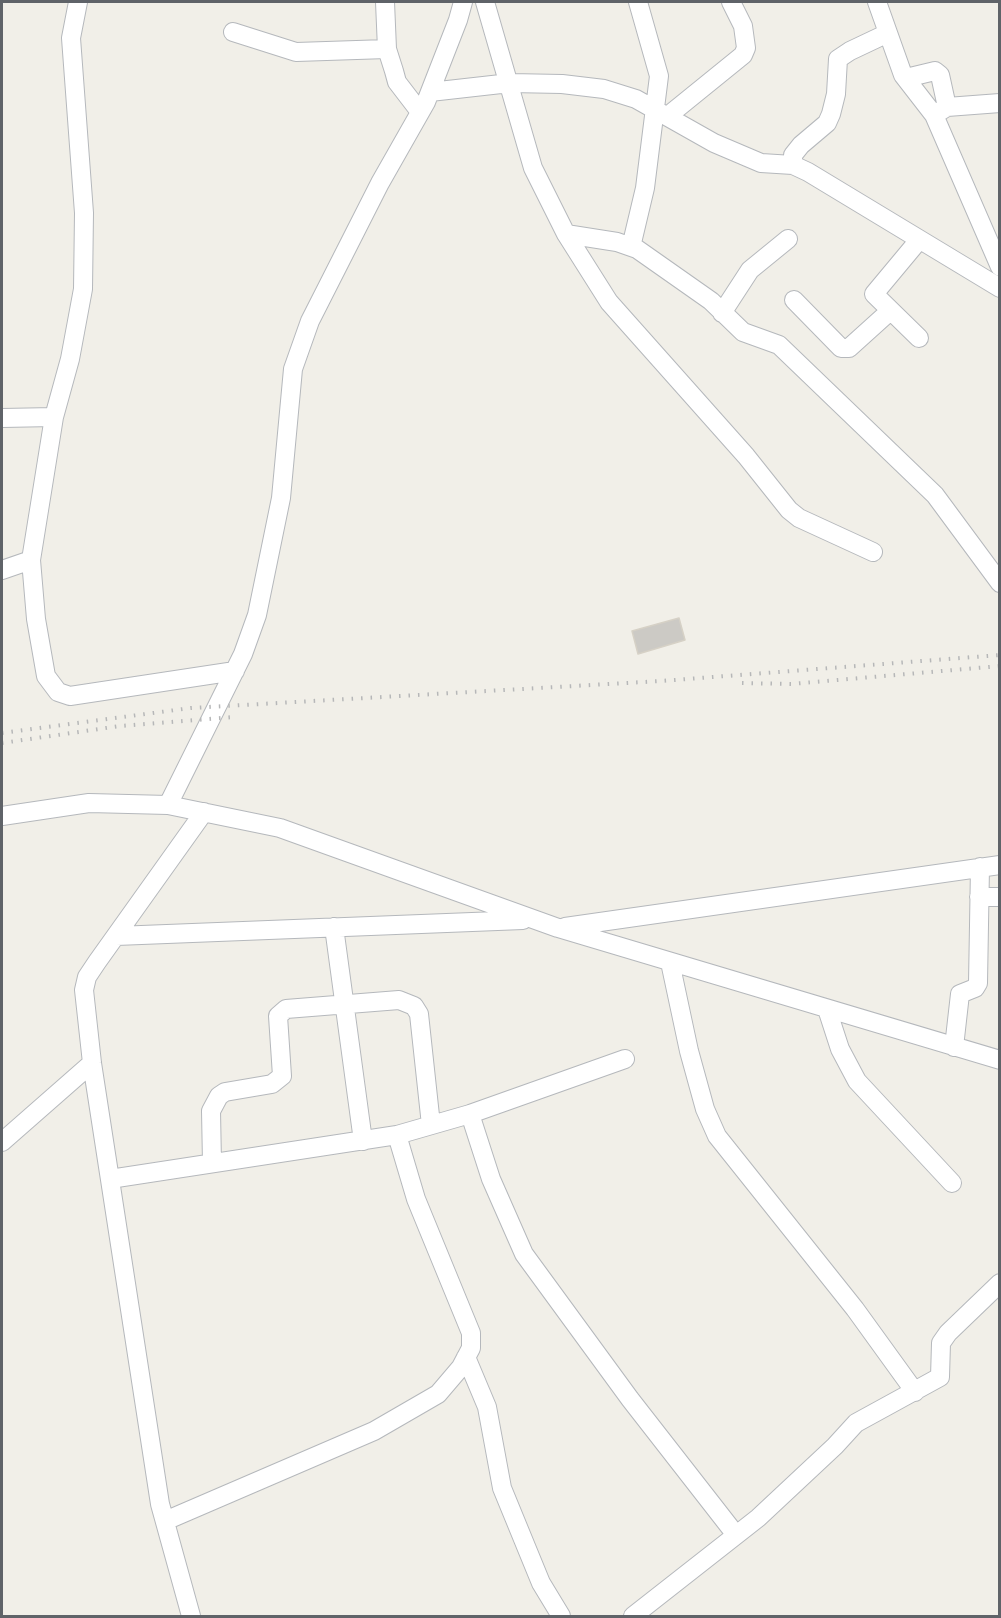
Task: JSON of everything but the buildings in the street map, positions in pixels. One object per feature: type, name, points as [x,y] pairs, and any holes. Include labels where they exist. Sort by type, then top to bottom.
[{"type":"street","points":[[78,2],[72,38],[84,213],[83,289],[70,359],[54,417],[31,560],[36,619],[46,676],[58,692],[70,696],[235,671]]},
{"type":"street","points":[[385,2],[387,49],[398,82],[420,112]]},
{"type":"street","points":[[168,804],[235,671],[257,615],[281,498],[293,369],[310,321],[380,183],[430,92],[459,20],[463,2]]},
{"type":"street","points":[[485,2],[533,168],[566,234],[625,323],[746,456],[789,510],[800,518],[873,552]]},
{"type":"street","points":[[631,247],[663,112],[659,76],[638,2]]},
{"type":"street","points":[[663,112],[743,55],[746,48],[742,26],[731,2]]},
{"type":"street","points":[[877,2],[903,75],[941,111]]},
{"type":"street","points":[[233,33],[296,52],[387,49]]},
{"type":"street","points":[[793,165],[793,155],[801,145],[815,135],[831,114],[836,94],[838,59],[888,33]]},
{"type":"street","points":[[903,75],[910,77],[935,71],[940,75],[941,111],[999,267]]},
{"type":"street","points":[[430,92],[510,83],[604,89],[663,112],[714,143],[761,163],[793,165],[999,288]]},
{"type":"street","points":[[941,111],[999,103]]},
{"type":"street","points":[[566,234],[631,247],[649,256],[702,294],[743,332],[779,345],[935,495],[999,582]]},
{"type":"street","points":[[722,313],[750,270],[788,239]]},
{"type":"street","points":[[919,240],[875,289],[876,298],[919,338]]},
{"type":"street","points":[[794,300],[841,348],[849,348],[890,311]]},
{"type":"street","points":[[2,418],[54,417]]},
{"type":"street","points":[[2,570],[31,560]]},
{"type":"street","points":[[2,816],[89,803],[168,804],[280,828],[558,928],[999,1060]]},
{"type":"street","points":[[191,1617],[160,1504],[92,1064],[84,990],[87,977],[204,812]]},
{"type":"street","points":[[558,928],[999,865]]},
{"type":"street","points":[[954,1047],[960,994],[975,988],[978,983],[980,867]]},
{"type":"street","points":[[979,897],[999,897]]},
{"type":"street","points":[[116,936],[534,919]]},
{"type":"street","points":[[334,927],[363,1141]]},
{"type":"street","points":[[670,962],[689,1051],[705,1109],[717,1136],[855,1309],[915,1392]]},
{"type":"street","points":[[212,1163],[211,1112],[219,1096],[225,1092],[272,1084],[282,1076],[278,1016],[282,1012],[399,1000],[414,1006],[419,1014],[431,1125]]},
{"type":"street","points":[[827,1009],[840,1049],[857,1081],[952,1183]]},
{"type":"street","points":[[110,1179],[397,1135],[470,1114],[625,1059]]},
{"type":"street","points":[[2,1142],[92,1064]]},
{"type":"street","points":[[470,1114],[491,1179],[524,1254],[630,1398],[736,1535]]},
{"type":"street","points":[[165,1521],[374,1431],[438,1394],[450,1382],[466,1357],[471,1348],[471,1333],[416,1199],[397,1135]]},
{"type":"street","points":[[633,1617],[736,1535],[824,1457],[856,1423],[940,1377],[942,1372],[940,1350],[944,1338],[999,1283]]},
{"type":"street","points":[[466,1357],[487,1407],[502,1488],[541,1583],[561,1617]]},
{"type":"railway","points":[[2,733],[191,708],[661,681],[1000,655]]},
{"type":"railway","points":[[742,683],[791,684],[1000,666]]},
{"type":"railway","points":[[2,743],[120,726],[234,717]]}]
